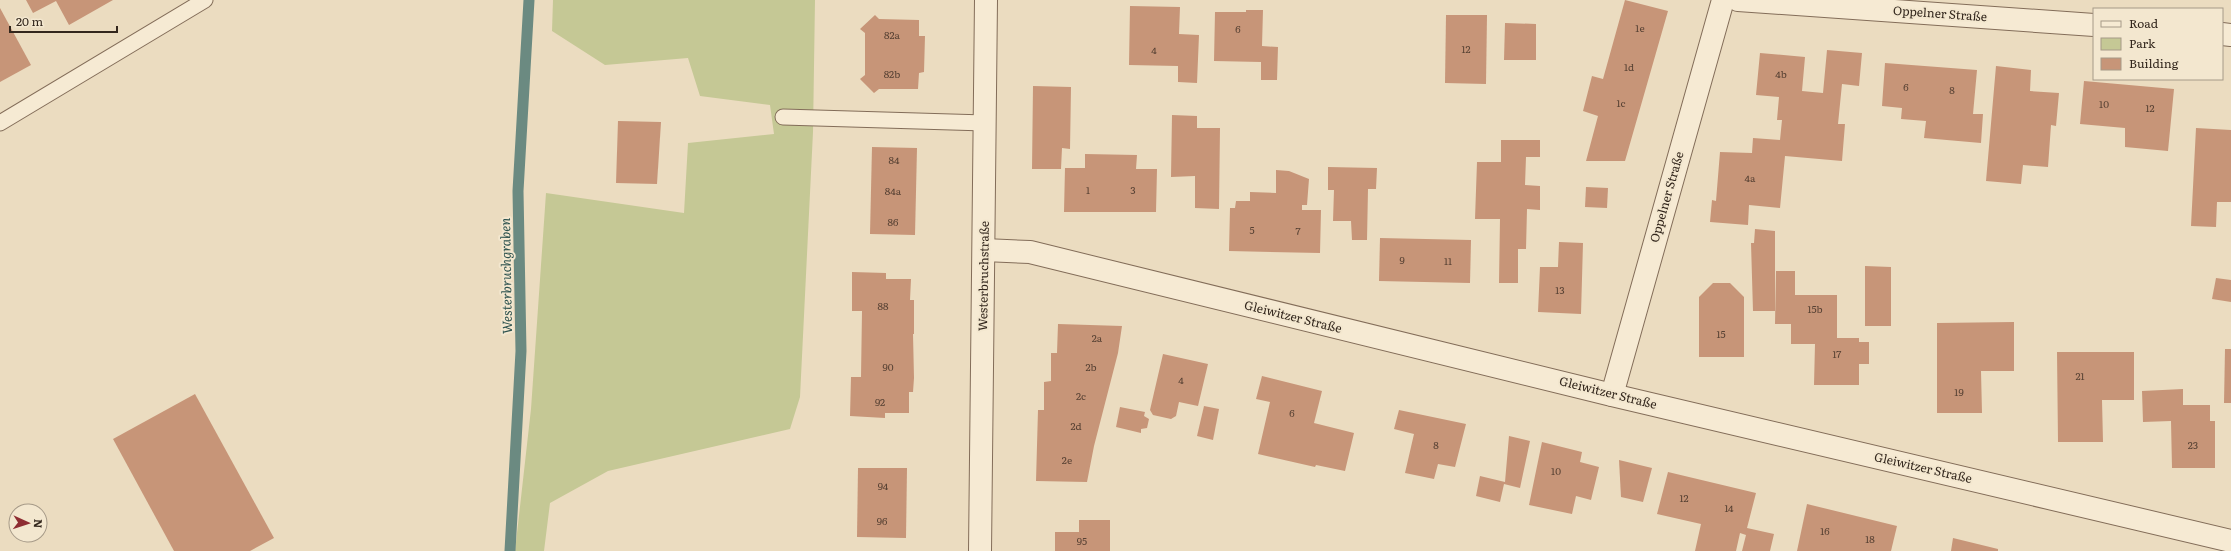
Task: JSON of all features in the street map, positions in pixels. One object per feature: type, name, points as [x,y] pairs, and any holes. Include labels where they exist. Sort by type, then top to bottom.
[{"type":"street","name":"Westerbruchstraße","points":[[980,551],[986,0]]},
{"type":"street","name":"Oppelner Straße","points":[[1612,395],[1723,0]]},
{"type":"street","name":"Oppelner Straße","points":[[1738,0],[2093,25]]},
{"type":"street","name":"Gleiwitzer Straße","points":[[984,250],[1030,252],[1612,395],[2231,541]]},
{"type":"lane","points":[[0,123],[205,0]]},
{"type":"lane","points":[[784,117],[985,124]]},
{"type":"green space","points":[[553,0],[815,0],[813,132],[800,397],[790,429],[608,471],[550,503],[544,551],[515,551],[531,409],[546,193],[684,213],[688,143],[774,134],[770,105],[700,96],[688,58],[605,65],[552,31]]},
{"type":"building","points":[[26,0],[113,0],[69,25],[56,1],[33,13]]},
{"type":"building","points":[[1625,0],[1668,11],[1625,161],[1586,161],[1598,116],[1583,111],[1592,76],[1603,79]]},
{"type":"building","points":[[1130,6],[1180,7],[1179,34],[1199,35],[1197,83],[1178,82],[1178,66],[1129,65]]},
{"type":"building","points":[[0,8],[31,65],[0,82]]},
{"type":"building","points":[[1246,10],[1263,10],[1262,46],[1278,47],[1277,80],[1261,80],[1261,62],[1214,61],[1215,12],[1246,12]]},
{"type":"building","points":[[875,15],[879,19],[919,20],[919,36],[925,36],[924,72],[919,73],[918,89],[879,89],[874,93],[860,79],[865,75],[865,33],[860,29]]},
{"type":"building","points":[[1446,15],[1487,15],[1486,84],[1445,83]]},
{"type":"building","points":[[1505,23],[1536,24],[1536,60],[1504,60]]},
{"type":"building","points":[[1827,50],[1862,53],[1859,86],[1842,84],[1838,124],[1845,124],[1842,161],[1785,156],[1780,208],[1749,205],[1748,225],[1710,222],[1712,200],[1716,201],[1720,152],[1752,153],[1753,138],[1780,140],[1782,120],[1777,120],[1779,97],[1756,95],[1760,53],[1805,57],[1802,91],[1823,93]]},
{"type":"building","points":[[1885,63],[1977,70],[1973,114],[1983,114],[1981,143],[1924,138],[1926,121],[1901,119],[1902,108],[1882,106]]},
{"type":"building","points":[[1996,66],[2031,70],[2030,91],[2059,93],[2056,126],[2051,125],[2048,167],[2023,165],[2021,184],[1986,181]]},
{"type":"building","points":[[2084,81],[2174,89],[2168,151],[2125,147],[2125,128],[2080,124]]},
{"type":"building","points":[[1033,86],[1071,87],[1070,149],[1062,148],[1061,169],[1032,169]]},
{"type":"building","points":[[1172,115],[1197,116],[1197,128],[1220,128],[1219,209],[1195,208],[1195,176],[1171,177]]},
{"type":"building","points":[[618,121],[661,122],[657,184],[616,183]]},
{"type":"building","points":[[2196,128],[2231,130],[2231,202],[2217,202],[2216,227],[2191,226]]},
{"type":"building","points":[[1501,140],[1540,140],[1540,157],[1526,157],[1525,185],[1540,186],[1540,210],[1527,209],[1526,249],[1518,249],[1518,283],[1499,283],[1500,219],[1475,219],[1477,162],[1501,162]]},
{"type":"building","points":[[872,147],[917,148],[915,235],[870,234]]},
{"type":"building","points":[[1085,154],[1137,155],[1136,169],[1157,169],[1156,212],[1064,212],[1065,168],[1085,168]]},
{"type":"building","points":[[1328,167],[1377,168],[1376,189],[1368,189],[1367,240],[1352,240],[1351,221],[1333,221],[1334,190],[1328,190]]},
{"type":"building","points":[[1276,170],[1289,171],[1309,179],[1307,205],[1302,205],[1302,210],[1321,210],[1320,253],[1229,251],[1230,208],[1235,208],[1236,201],[1250,201],[1250,192],[1276,193]]},
{"type":"building","points":[[1586,187],[1608,188],[1607,208],[1585,207]]},
{"type":"building","points":[[1755,229],[1775,231],[1775,311],[1753,311],[1751,243],[1754,243]]},
{"type":"building","points":[[1380,238],[1471,240],[1470,283],[1379,281]]},
{"type":"building","points":[[1559,242],[1583,243],[1581,314],[1538,312],[1540,267],[1558,267]]},
{"type":"building","points":[[1865,266],[1891,267],[1891,326],[1865,326]]},
{"type":"building","points":[[1776,271],[1795,271],[1795,295],[1837,295],[1837,338],[1859,338],[1859,342],[1869,342],[1869,364],[1859,364],[1859,385],[1814,385],[1815,344],[1791,344],[1791,324],[1775,324]]},
{"type":"building","points":[[852,272],[886,273],[886,279],[911,279],[910,300],[914,300],[914,378],[913,392],[909,392],[909,413],[885,413],[885,418],[850,416],[851,377],[861,377],[862,311],[852,311]]},
{"type":"building","points":[[2216,278],[2231,280],[2231,302],[2212,299]]},
{"type":"building","points":[[1713,283],[1730,283],[1744,297],[1744,357],[1699,357],[1699,297]]},
{"type":"building","points":[[2014,322],[2014,371],[1981,371],[1982,413],[1937,413],[1937,323]]},
{"type":"building","points":[[1058,324],[1122,326],[1118,353],[1094,446],[1087,482],[1036,481],[1038,410],[1044,410],[1044,382],[1051,381],[1051,353],[1057,353]]},
{"type":"building","points":[[2225,349],[2231,349],[2231,403],[2224,403]]},
{"type":"building","points":[[2057,352],[2134,352],[2134,400],[2102,400],[2103,442],[2058,442]]},
{"type":"building","points":[[1163,354],[1208,364],[1198,406],[1179,402],[1176,416],[1171,419],[1153,415],[1150,410]]},
{"type":"building","points":[[1262,376],[1322,391],[1314,423],[1354,433],[1345,471],[1316,465],[1315,467],[1258,454],[1270,402],[1256,399]]},
{"type":"building","points":[[2183,389],[2183,405],[2210,405],[2210,421],[2215,421],[2215,468],[2172,468],[2171,421],[2143,422],[2142,391]]},
{"type":"building","points":[[195,394],[274,538],[250,551],[174,551],[113,439]]},
{"type":"building","points":[[1204,406],[1219,409],[1213,440],[1197,436]]},
{"type":"building","points":[[1120,407],[1145,412],[1144,416],[1149,419],[1147,428],[1141,429],[1141,433],[1116,427]]},
{"type":"building","points":[[1399,410],[1466,424],[1455,467],[1438,464],[1434,479],[1405,473],[1414,434],[1394,429]]},
{"type":"building","points":[[1509,436],[1530,441],[1520,488],[1504,484],[1500,502],[1476,496],[1480,476],[1505,482]]},
{"type":"building","points":[[1542,442],[1582,452],[1580,462],[1599,467],[1591,500],[1576,496],[1572,514],[1529,505]]},
{"type":"building","points":[[1619,460],[1652,468],[1643,502],[1621,497]]},
{"type":"building","points":[[858,468],[907,468],[906,538],[857,537]]},
{"type":"building","points":[[1668,472],[1756,493],[1747,528],[1774,534],[1770,551],[1742,551],[1746,535],[1740,533],[1736,551],[1695,551],[1701,524],[1657,514]]},
{"type":"building","points":[[1807,504],[1897,526],[1891,551],[1797,551]]},
{"type":"building","points":[[1079,520],[1110,520],[1110,551],[1055,551],[1055,532],[1079,532]]},
{"type":"building","points":[[1953,538],[1998,549],[1998,551],[1951,551]]},
{"type":"waterway","name":"Westerbruchgraben","points":[[510,551],[521,351],[518,191],[529,0]]}]
